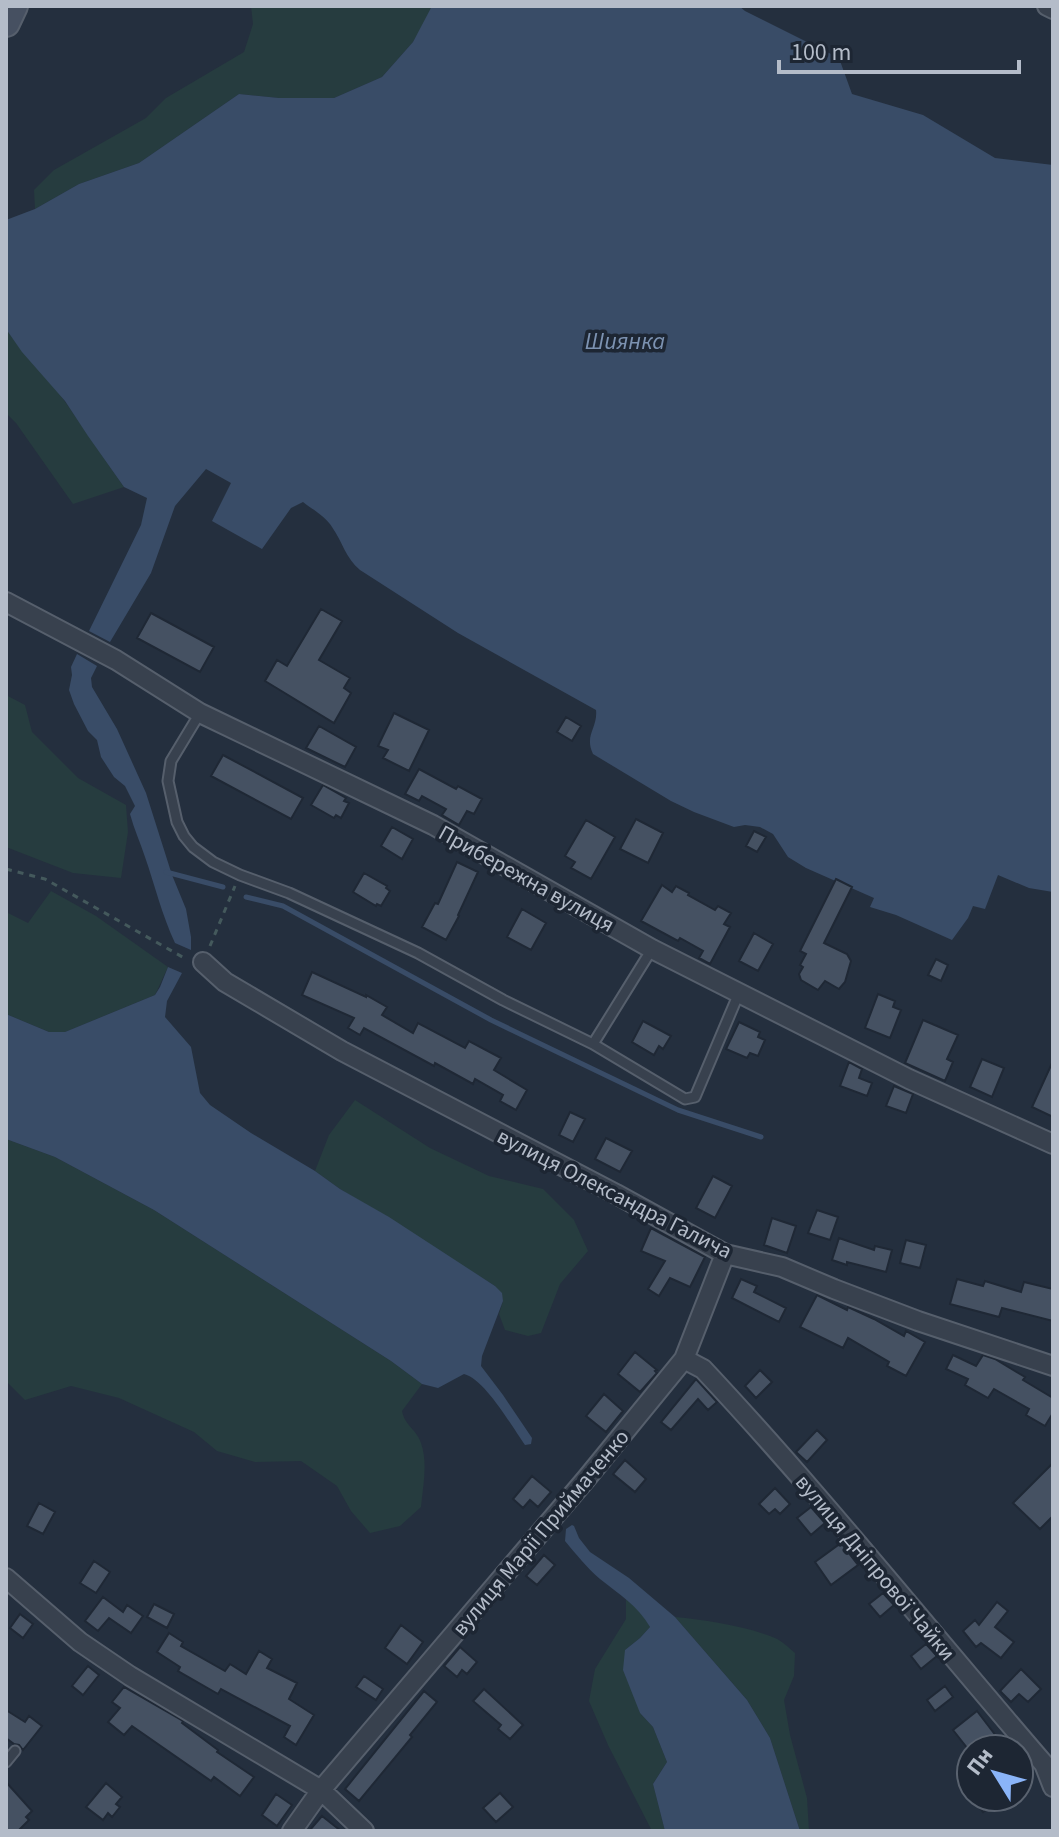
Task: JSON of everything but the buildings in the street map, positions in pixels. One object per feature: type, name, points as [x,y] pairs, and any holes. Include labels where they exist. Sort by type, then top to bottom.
[{"type":"street","points":[[6,23],[14,6]]},
{"type":"street","points":[[1047,6],[1053,9]]},
{"type":"street","name":"Прибережна вулиця","points":[[6,602],[116,660],[200,713],[433,825],[652,949],[909,1079],[1053,1144]]},
{"type":"street","name":"вулиця Олександра Галича","points":[[203,962],[225,982],[342,1051],[725,1254],[782,1267],[904,1315],[1053,1366]]},
{"type":"street","name":"вулиця Марії Приймаченко","points":[[292,1831],[321,1790],[684,1359],[725,1254]]},
{"type":"street","name":"вулиця Дніпрової Чайки","points":[[684,1359],[703,1369],[791,1465],[945,1650],[1048,1758],[1053,1787]]},
{"type":"street","points":[[6,1578],[80,1642],[130,1676],[321,1790],[364,1831]]},
{"type":"lane","points":[[200,713],[171,761],[168,781],[171,802],[184,836],[213,862],[289,893],[418,953],[503,1000],[593,1044],[685,1099],[695,1097],[739,993]]},
{"type":"lane","points":[[593,1044],[652,949]]},
{"type":"lane","points":[[6,1762],[15,1751]]},
{"type":"path","points":[[6,869],[45,879],[155,944],[187,960],[203,962],[240,875]]},
{"type":"green space","points":[[251,6],[433,8],[413,42],[382,77],[334,98],[239,94],[139,163],[79,184],[35,209],[34,190],[54,170],[146,118],[166,98],[244,52],[253,24]]},
{"type":"green space","points":[[6,329],[59,393],[124,487],[73,504],[6,413]]},
{"type":"green space","points":[[6,695],[25,705],[32,732],[78,778],[126,805],[128,832],[121,878],[73,873],[6,847]]},
{"type":"green space","points":[[51,891],[96,916],[168,967],[155,995],[65,1032],[49,1032],[6,1014],[6,912],[28,923]]},
{"type":"green space","points":[[355,1100],[430,1148],[489,1176],[543,1189],[574,1220],[588,1251],[560,1284],[541,1333],[528,1336],[505,1330],[499,1314],[503,1301],[495,1286],[315,1171],[329,1135]]},
{"type":"green space","points":[[6,1139],[55,1157],[154,1210],[391,1361],[422,1384],[402,1411],[423,1451],[421,1507],[400,1526],[370,1533],[351,1511],[337,1486],[301,1461],[255,1462],[217,1451],[194,1432],[119,1398],[71,1386],[25,1400],[6,1381]]},
{"type":"green space","points":[[626,1599],[643,1614],[650,1627],[625,1650],[640,1713],[653,1727],[667,1762],[653,1784],[665,1831],[652,1831],[589,1701],[595,1669],[626,1619]]},
{"type":"green space","points":[[675,1617],[752,1630],[778,1639],[795,1653],[794,1676],[784,1700],[807,1798],[809,1831],[800,1831],[770,1738],[747,1700]]},
{"type":"water","name":"Шиянка","points":[[432,6],[739,6],[839,58],[852,94],[923,115],[995,158],[1053,165],[1053,892],[1029,888],[998,875],[985,909],[973,906],[952,940],[870,907],[874,898],[788,857],[773,834],[760,827],[734,827],[694,812],[593,754],[590,742],[596,710],[458,633],[360,570],[351,561],[329,523],[303,502],[291,508],[262,549],[212,521],[231,483],[206,469],[175,506],[151,573],[110,642],[89,631],[141,525],[147,498],[124,487],[65,401],[6,329],[6,220],[35,209],[79,184],[139,163],[239,94],[334,98],[382,77],[413,42]]},
{"type":"water","points":[[77,654],[97,666],[91,678],[92,687],[117,729],[146,793],[186,909],[191,950],[175,943],[130,814],[135,806],[125,786],[114,777],[101,757],[97,740],[88,731],[74,704],[69,690],[71,667]]},
{"type":"water","points":[[168,967],[182,973],[167,1001],[165,1017],[191,1047],[200,1093],[210,1105],[389,1217],[502,1293],[503,1301],[481,1366],[532,1438],[531,1444],[525,1445],[489,1394],[472,1378],[464,1374],[438,1388],[422,1384],[391,1361],[154,1210],[55,1157],[6,1139],[6,1014],[49,1032],[65,1032],[155,995]]},
{"type":"water","points":[[572,1525],[590,1552],[629,1578],[675,1617],[747,1700],[770,1738],[800,1831],[665,1831],[653,1784],[667,1762],[653,1727],[640,1713],[623,1670],[625,1650],[650,1627],[634,1607],[595,1575],[565,1541],[566,1529]]},
{"type":"waterway","points":[[166,872],[223,887]]},
{"type":"waterway","points":[[246,897],[283,906],[491,1020],[678,1110],[761,1137]]}]
